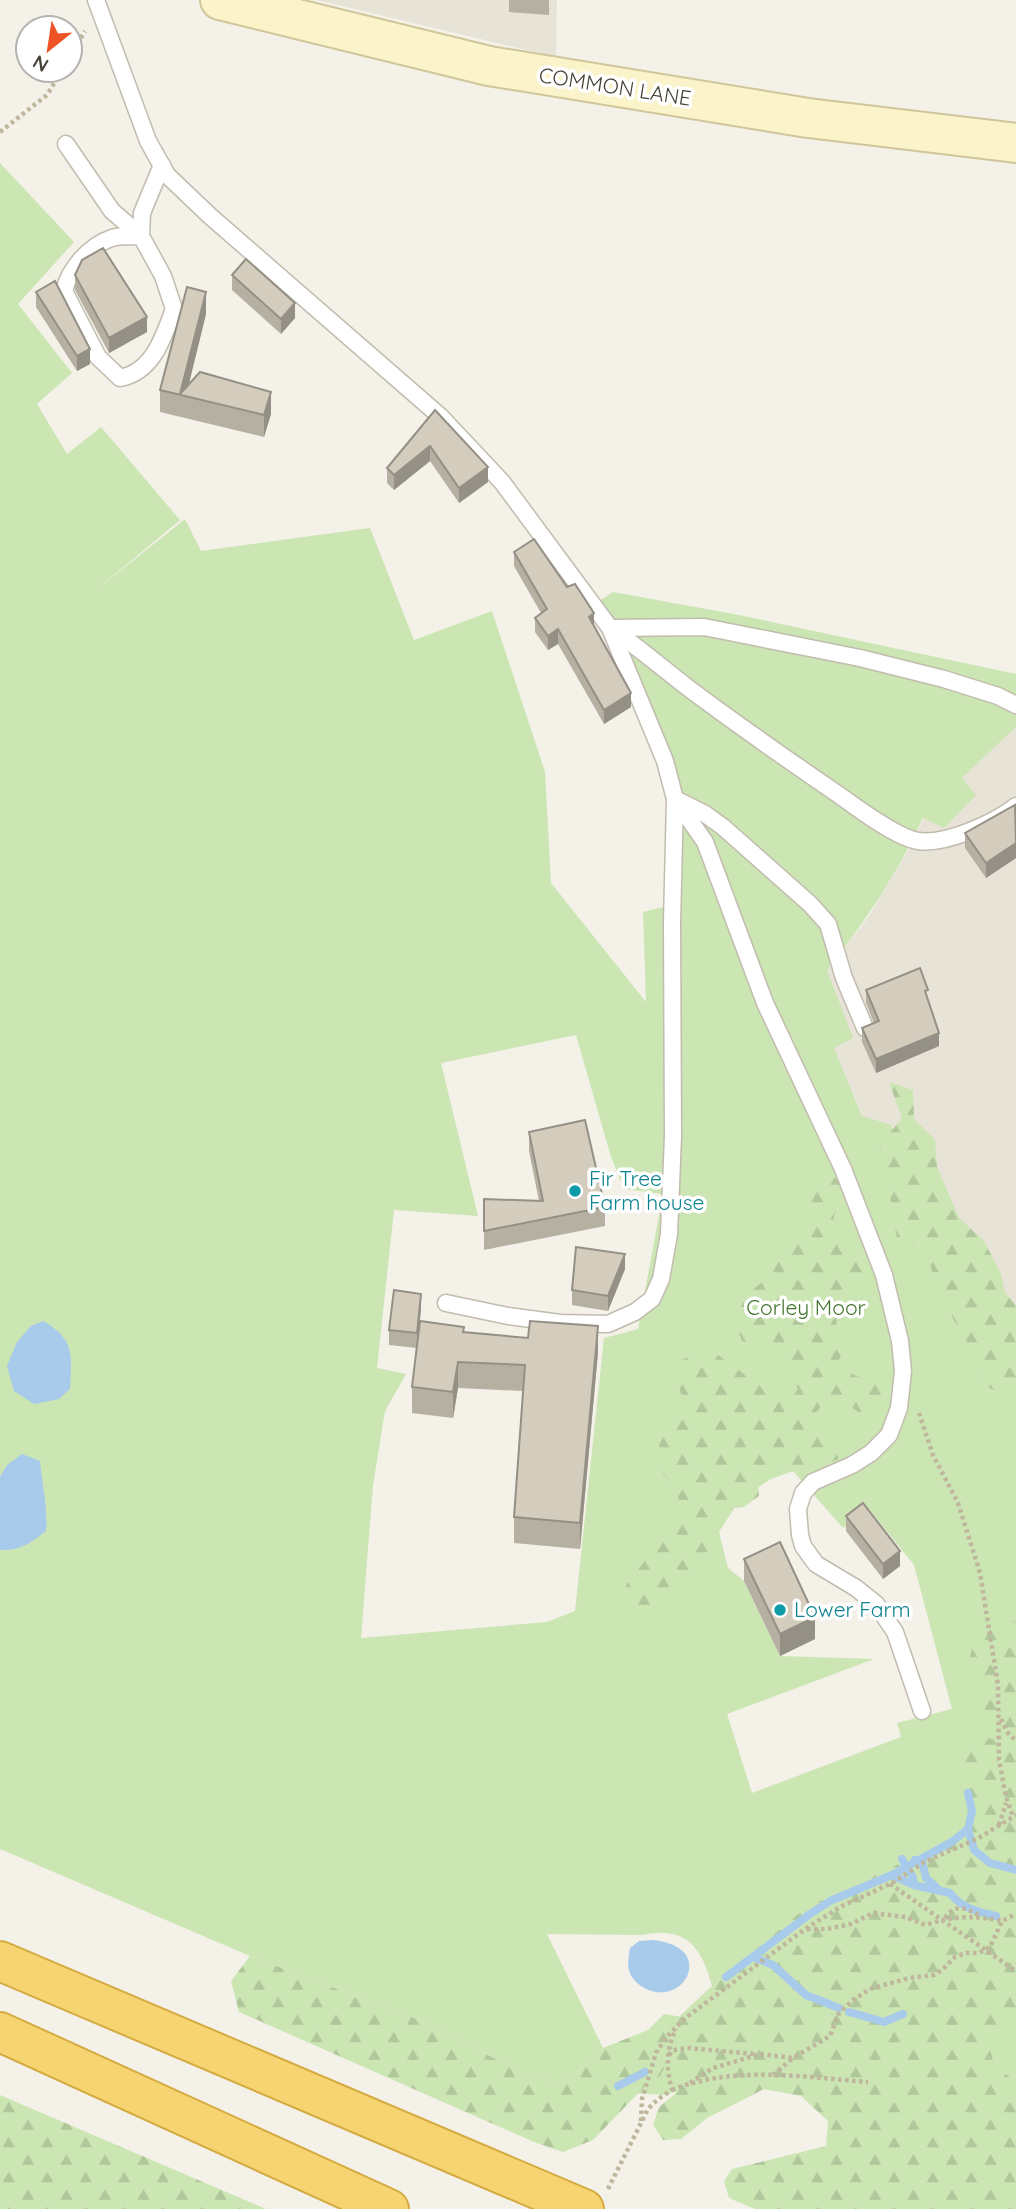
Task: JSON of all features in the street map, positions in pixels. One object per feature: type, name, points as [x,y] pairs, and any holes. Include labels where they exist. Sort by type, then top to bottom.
[{"type":"highway","points":[[0,1961],[594,2203]]},
{"type":"highway","points":[[0,2032],[389,2209]]},
{"type":"street","name":"COMMON LANE","points":[[220,0],[489,66],[808,118],[1016,143]]},
{"type":"lane","points":[[96,0],[148,141],[167,175],[210,216],[442,417],[502,482],[610,628],[665,761],[675,799],[672,923],[673,1136],[669,1234],[661,1279],[652,1299],[635,1312],[608,1324],[560,1323],[446,1303]]},
{"type":"lane","points":[[66,144],[112,211],[141,236],[163,276],[174,309],[157,350],[135,375],[120,378],[98,357],[64,291],[68,276],[85,255],[112,238],[141,236]]},
{"type":"lane","points":[[141,236],[142,213],[162,165]]},
{"type":"lane","points":[[610,628],[704,627],[896,667],[998,696],[1016,705]]},
{"type":"lane","points":[[610,628],[820,782],[871,817],[914,840],[936,842],[954,838],[1007,814],[1016,806]]},
{"type":"lane","points":[[675,799],[705,814],[723,827],[810,904],[828,924],[844,978],[864,1028]]},
{"type":"lane","points":[[675,799],[705,842],[765,1003],[843,1169],[884,1275],[900,1341],[903,1371],[899,1408],[889,1435],[871,1453],[852,1465],[813,1482],[803,1493],[798,1509],[803,1546],[816,1564],[856,1588],[876,1604],[895,1632],[922,1711]]},
{"type":"path","points":[[0,132],[47,95],[54,84]]},
{"type":"path","points":[[903,1371],[933,1455],[958,1503],[980,1573],[999,1685],[999,1760],[1006,1797],[1006,1808],[999,1825]]},
{"type":"path","points":[[1000,1718],[1016,1741]]},
{"type":"path","points":[[641,2121],[642,2099],[656,2053],[664,2039],[684,2019],[805,1929],[842,1906],[891,1884],[926,1861],[977,1839],[1015,1816],[1006,1797]]},
{"type":"path","points":[[891,1884],[1016,1971]]},
{"type":"path","points":[[943,1919],[950,1910],[957,1907],[1002,1921]]},
{"type":"path","points":[[805,1929],[827,1929],[850,1924],[873,1913],[905,1917],[926,1925],[943,1919],[981,1916]]},
{"type":"path","points":[[772,2076],[793,2057],[830,2036],[839,2013],[853,2000],[870,1989],[909,1978],[933,1975],[955,1957],[966,1953],[979,1953],[990,1947],[1002,1921],[1016,1914]]},
{"type":"path","points":[[672,2090],[668,2057],[670,2043],[684,2019]]},
{"type":"path","points":[[668,2057],[673,2050],[687,2048],[793,2057]]},
{"type":"path","points":[[690,2083],[713,2068],[760,2054]]},
{"type":"path","points":[[594,2203],[641,2121],[658,2099],[672,2090],[690,2083],[740,2074],[868,2081]]},
{"type":"shaded area","points":[[317,0],[557,0],[556,57]]},
{"type":"shaded area","points":[[1016,727],[1016,1348],[863,1116],[833,1047],[827,970],[869,916],[924,818],[944,828],[962,778]]},
{"type":"green space","name":"Corley Moor","points":[[0,163],[74,242],[18,304],[72,373],[37,404],[67,454],[101,427],[180,520],[95,591],[185,519],[201,551],[370,528],[414,640],[492,611],[545,772],[551,883],[646,1002],[643,912],[667,906],[668,779],[593,605],[613,592],[739,615],[1016,674],[1016,727],[962,778],[976,795],[944,828],[923,818],[880,897],[827,970],[853,1038],[834,1048],[862,1116],[891,1125],[1016,1348],[1016,2097],[874,2071],[751,2067],[665,2095],[631,2093],[626,2066],[712,1986],[703,1960],[689,1942],[681,1937],[657,1933],[547,1934],[603,2048],[570,2078],[559,2082],[527,2076],[432,2025],[250,1956],[0,1849]],"holes":[[[576,1035],[611,1157],[624,1189],[663,1194],[638,1329],[604,1338],[575,1611],[547,1622],[361,1638],[373,1485],[385,1411],[406,1374],[377,1368],[394,1210],[478,1216],[441,1063]],[[793,1471],[843,1528],[869,1509],[914,1565],[952,1709],[897,1723],[901,1737],[752,1793],[727,1714],[874,1659],[780,1656],[744,1581],[728,1568],[719,1532],[740,1499],[771,1479]]]},
{"type":"green space","points":[[889,1082],[913,1090],[914,1119],[935,1140],[937,1167],[959,1218],[984,1241],[1001,1274],[1005,1293],[1016,1305],[1016,1399],[979,1384],[966,1340],[946,1307],[924,1250],[897,1239],[886,1172],[873,1162],[885,1139],[902,1118]]},
{"type":"green space","name":"Corley Moor","points":[[827,1172],[845,1186],[830,1232],[868,1254],[865,1281],[838,1291],[836,1330],[845,1351],[836,1364],[856,1376],[884,1384],[888,1402],[866,1418],[841,1399],[821,1406],[810,1422],[851,1443],[837,1460],[807,1470],[757,1475],[759,1496],[744,1507],[724,1509],[712,1532],[717,1563],[678,1583],[662,1603],[642,1616],[623,1604],[627,1583],[683,1514],[676,1490],[663,1473],[658,1452],[662,1433],[689,1412],[676,1382],[681,1360],[708,1349],[758,1385],[790,1401],[798,1389],[782,1365],[764,1346],[742,1341],[735,1322],[746,1295],[765,1280],[766,1259],[773,1251],[791,1253],[811,1223],[806,1201]]},
{"type":"green space","points":[[1016,1621],[1016,1733],[985,1719],[982,1705],[989,1687],[983,1673],[969,1662],[979,1637]]},
{"type":"green space","points":[[986,1737],[1012,1746],[1016,1751],[1016,1839],[1013,1866],[1016,1870],[1016,2018],[1004,2022],[987,2041],[995,2066],[1016,2082],[1016,2209],[755,2209],[729,2198],[724,2181],[732,2169],[826,2146],[828,2121],[801,2096],[764,2089],[707,2118],[681,2139],[663,2140],[653,2125],[659,2107],[675,2094],[681,2071],[671,2055],[660,2076],[646,2085],[593,2140],[563,2152],[534,2142],[239,2012],[231,1981],[250,1956],[432,2025],[527,2076],[559,2082],[570,2078],[603,2048],[648,2030],[664,2014],[688,2018],[700,2034],[715,2031],[713,1985],[807,1907],[891,1868],[943,1839],[965,1817],[961,1772],[968,1746]]},
{"type":"green space","points":[[0,2095],[266,2209],[0,2209]]},
{"type":"water","points":[[43,1321],[66,1341],[71,1357],[70,1389],[59,1399],[34,1404],[14,1391],[7,1366],[17,1342],[31,1326]]},
{"type":"water","points":[[22,1454],[40,1461],[46,1505],[46,1531],[25,1545],[0,1550],[0,1477],[7,1465]]},
{"type":"water","points":[[652,1940],[673,1945],[685,1954],[689,1964],[687,1975],[680,1985],[670,1991],[656,1992],[641,1986],[630,1974],[630,1948],[639,1941]]},
{"type":"building","points":[[103,248],[147,317],[109,338],[75,275],[82,260]]},
{"type":"building","points":[[246,259],[295,303],[281,319],[232,275]]},
{"type":"building","points":[[55,281],[90,349],[77,356],[36,292]]},
{"type":"building","points":[[187,287],[206,292],[180,394],[200,372],[271,392],[264,415],[160,390]]},
{"type":"building","points":[[435,410],[488,467],[459,488],[430,446],[394,475],[387,468]]},
{"type":"building","points":[[534,539],[567,587],[575,584],[594,613],[589,617],[631,693],[604,710],[558,629],[548,636],[535,618],[547,609],[514,552]]},
{"type":"building","points":[[1015,805],[1016,843],[986,863],[965,833]]},
{"type":"building","points":[[920,968],[939,1033],[876,1059],[862,1028],[879,1021],[866,990]]},
{"type":"building","points":[[585,1120],[605,1207],[484,1231],[484,1199],[543,1201],[529,1132]]},
{"type":"building","points":[[576,1247],[625,1254],[608,1296],[572,1290]]},
{"type":"building","points":[[394,1290],[421,1294],[417,1333],[389,1330]]},
{"type":"building","points":[[420,1321],[464,1327],[463,1332],[528,1338],[530,1321],[598,1326],[580,1523],[514,1517],[525,1365],[458,1362],[453,1392],[412,1387]]},
{"type":"building","points":[[863,1503],[900,1551],[883,1564],[846,1516]]},
{"type":"building","points":[[780,1542],[815,1617],[780,1634],[744,1559]]},
{"type":"waterway","points":[[968,1793],[972,1811],[968,1829],[974,1850],[990,1863],[1016,1870]]},
{"type":"waterway","points":[[726,1977],[830,1901],[892,1875],[953,1841],[968,1829]]},
{"type":"waterway","points":[[902,1859],[913,1877],[914,1885]]},
{"type":"waterway","points":[[915,1860],[922,1861],[926,1878],[937,1888]]},
{"type":"waterway","points":[[892,1875],[914,1885],[950,1893],[965,1906],[996,1916]]},
{"type":"waterway","points":[[753,1957],[773,1965],[806,1995],[839,2008]]},
{"type":"waterway","points":[[849,2012],[884,2022],[903,2014]]},
{"type":"waterway","points":[[618,2086],[645,2072]]},
{"type":"place","name":"Fir Tree Farm house","points":[[575,1191]]},
{"type":"place","name":"Lower Farm","points":[[780,1610]]}]
